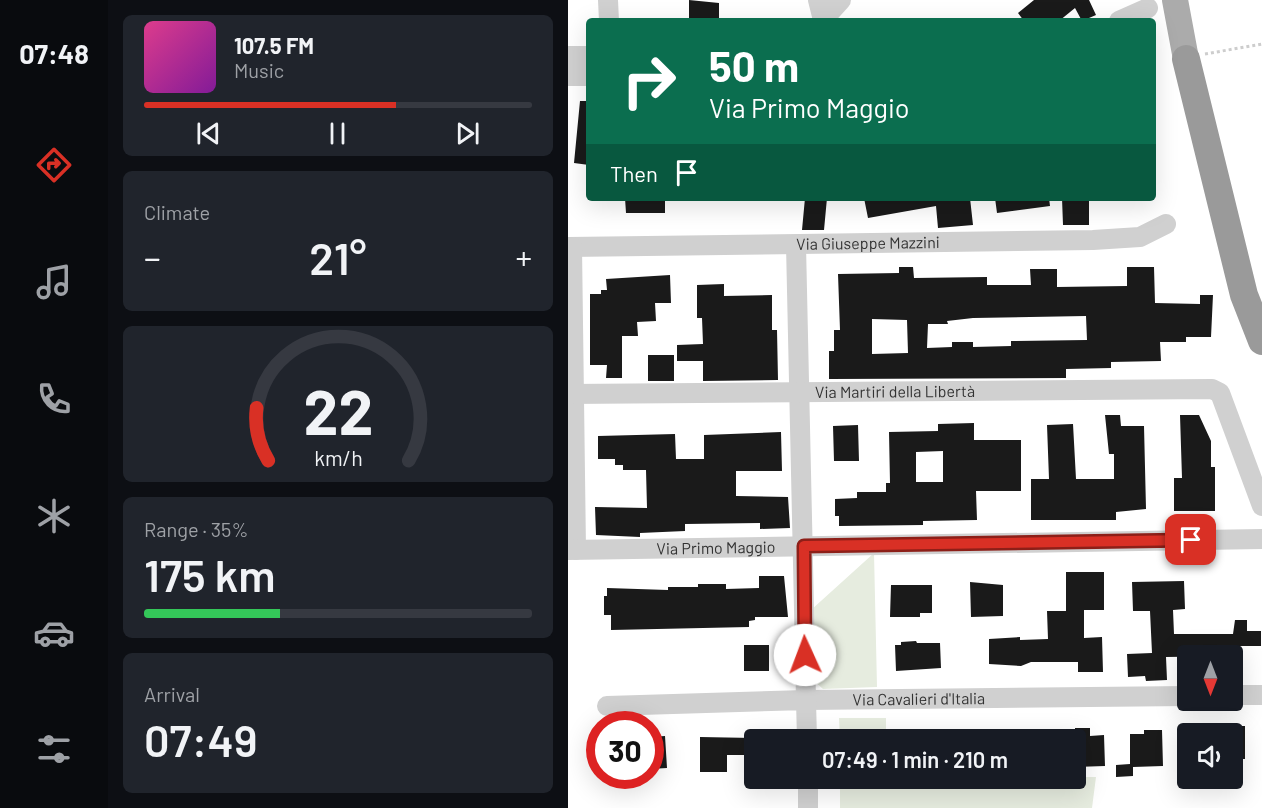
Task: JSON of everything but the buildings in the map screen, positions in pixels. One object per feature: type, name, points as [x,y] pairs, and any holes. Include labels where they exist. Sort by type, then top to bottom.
[{"type":"highway","points":[[1190,48],[1244,295],[1261,341]]},
{"type":"main road","points":[[1175,0],[1190,48]]},
{"type":"street","points":[[608,0],[609,18]]},
{"type":"street","points":[[818,0],[822,18]]},
{"type":"street","points":[[826,18],[841,0]]},
{"type":"street","points":[[1189,0],[1190,48]]},
{"type":"street","points":[[1126,18],[1148,8]]},
{"type":"street","points":[[568,56],[586,56]]},
{"type":"street","points":[[568,76],[586,76]]},
{"type":"street","name":"Via Giuseppe Mazzini","points":[[570,247],[1093,240],[1140,237],[1166,224]]},
{"type":"street","points":[[796,245],[807,729]]},
{"type":"street","points":[[570,247],[572,550]]},
{"type":"street","name":"Via Martiri della Libertà","points":[[571,394],[1213,389],[1220,393],[1261,506]]},
{"type":"street","name":"Via Primo Maggio","points":[[572,550],[1261,538]]},
{"type":"street","points":[[1243,695],[1261,695]]},
{"type":"street","name":"Via Cavalieri d'Italia","points":[[607,706],[806,700],[1177,696]]},
{"type":"street","points":[[808,789],[808,808]]},
{"type":"path","points":[[1190,48],[1261,44]]},
{"type":"shaded area","points":[[874,553],[877,687],[823,689],[812,679],[811,610]]},
{"type":"shaded area","points":[[839,718],[886,718],[886,729],[840,729]]},
{"type":"shaded area","points":[[1086,777],[1096,777],[1092,808],[840,808],[840,789],[1086,789]]},
{"type":"route","points":[[805,655],[804,546],[1191,540]]}]
